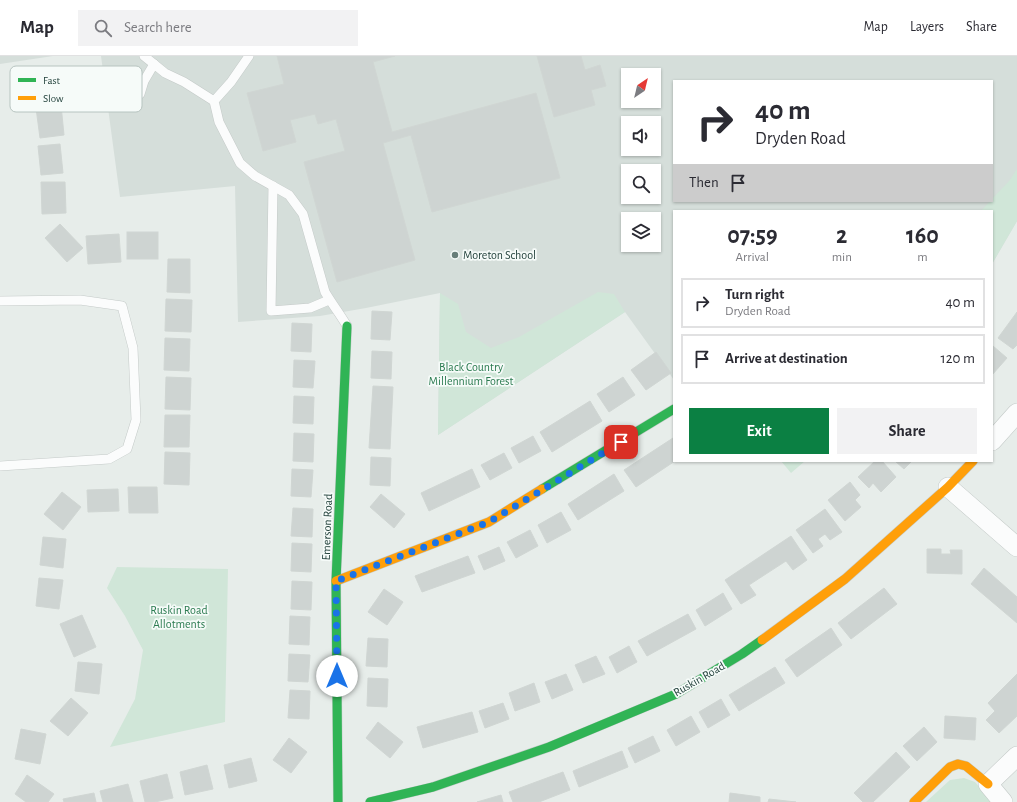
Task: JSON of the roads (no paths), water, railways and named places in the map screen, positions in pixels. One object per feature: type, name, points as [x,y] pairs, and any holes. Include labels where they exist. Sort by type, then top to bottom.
[{"type":"street","name":"Emerson Road","points":[[338,802],[336,581],[347,326]]},
{"type":"street","points":[[336,581],[489,522],[673,410]]},
{"type":"street","points":[[993,440],[1017,413]]},
{"type":"street","name":"Ruskin Road","points":[[370,802],[433,787],[549,748],[676,694],[742,654],[845,579],[948,487],[972,462]]},
{"type":"street","points":[[948,487],[1017,547]]},
{"type":"street","points":[[988,784],[1017,756]]},
{"type":"street","points":[[914,802],[950,767],[958,764],[966,766],[988,784],[1003,802]]},
{"type":"lane","points":[[144,56],[165,73],[184,82],[214,101],[219,122],[240,163],[255,176],[289,196],[303,214],[325,292],[347,326]]},
{"type":"lane","points":[[214,101],[231,82],[248,56]]},
{"type":"lane","points":[[142,88],[154,64]]},
{"type":"lane","points":[[273,186],[271,311],[310,308],[329,300]]},
{"type":"lane","points":[[0,301],[80,300],[122,306],[133,348],[136,420],[127,449],[110,459],[0,466]]},
{"type":"place","name":"Moreton School","points":[[455,255]]},
{"type":"park label","name":"Black Country Millennium Forest","points":[[471,374]]},
{"type":"park label","name":"Ruskin Road Allotments","points":[[179,617]]}]
